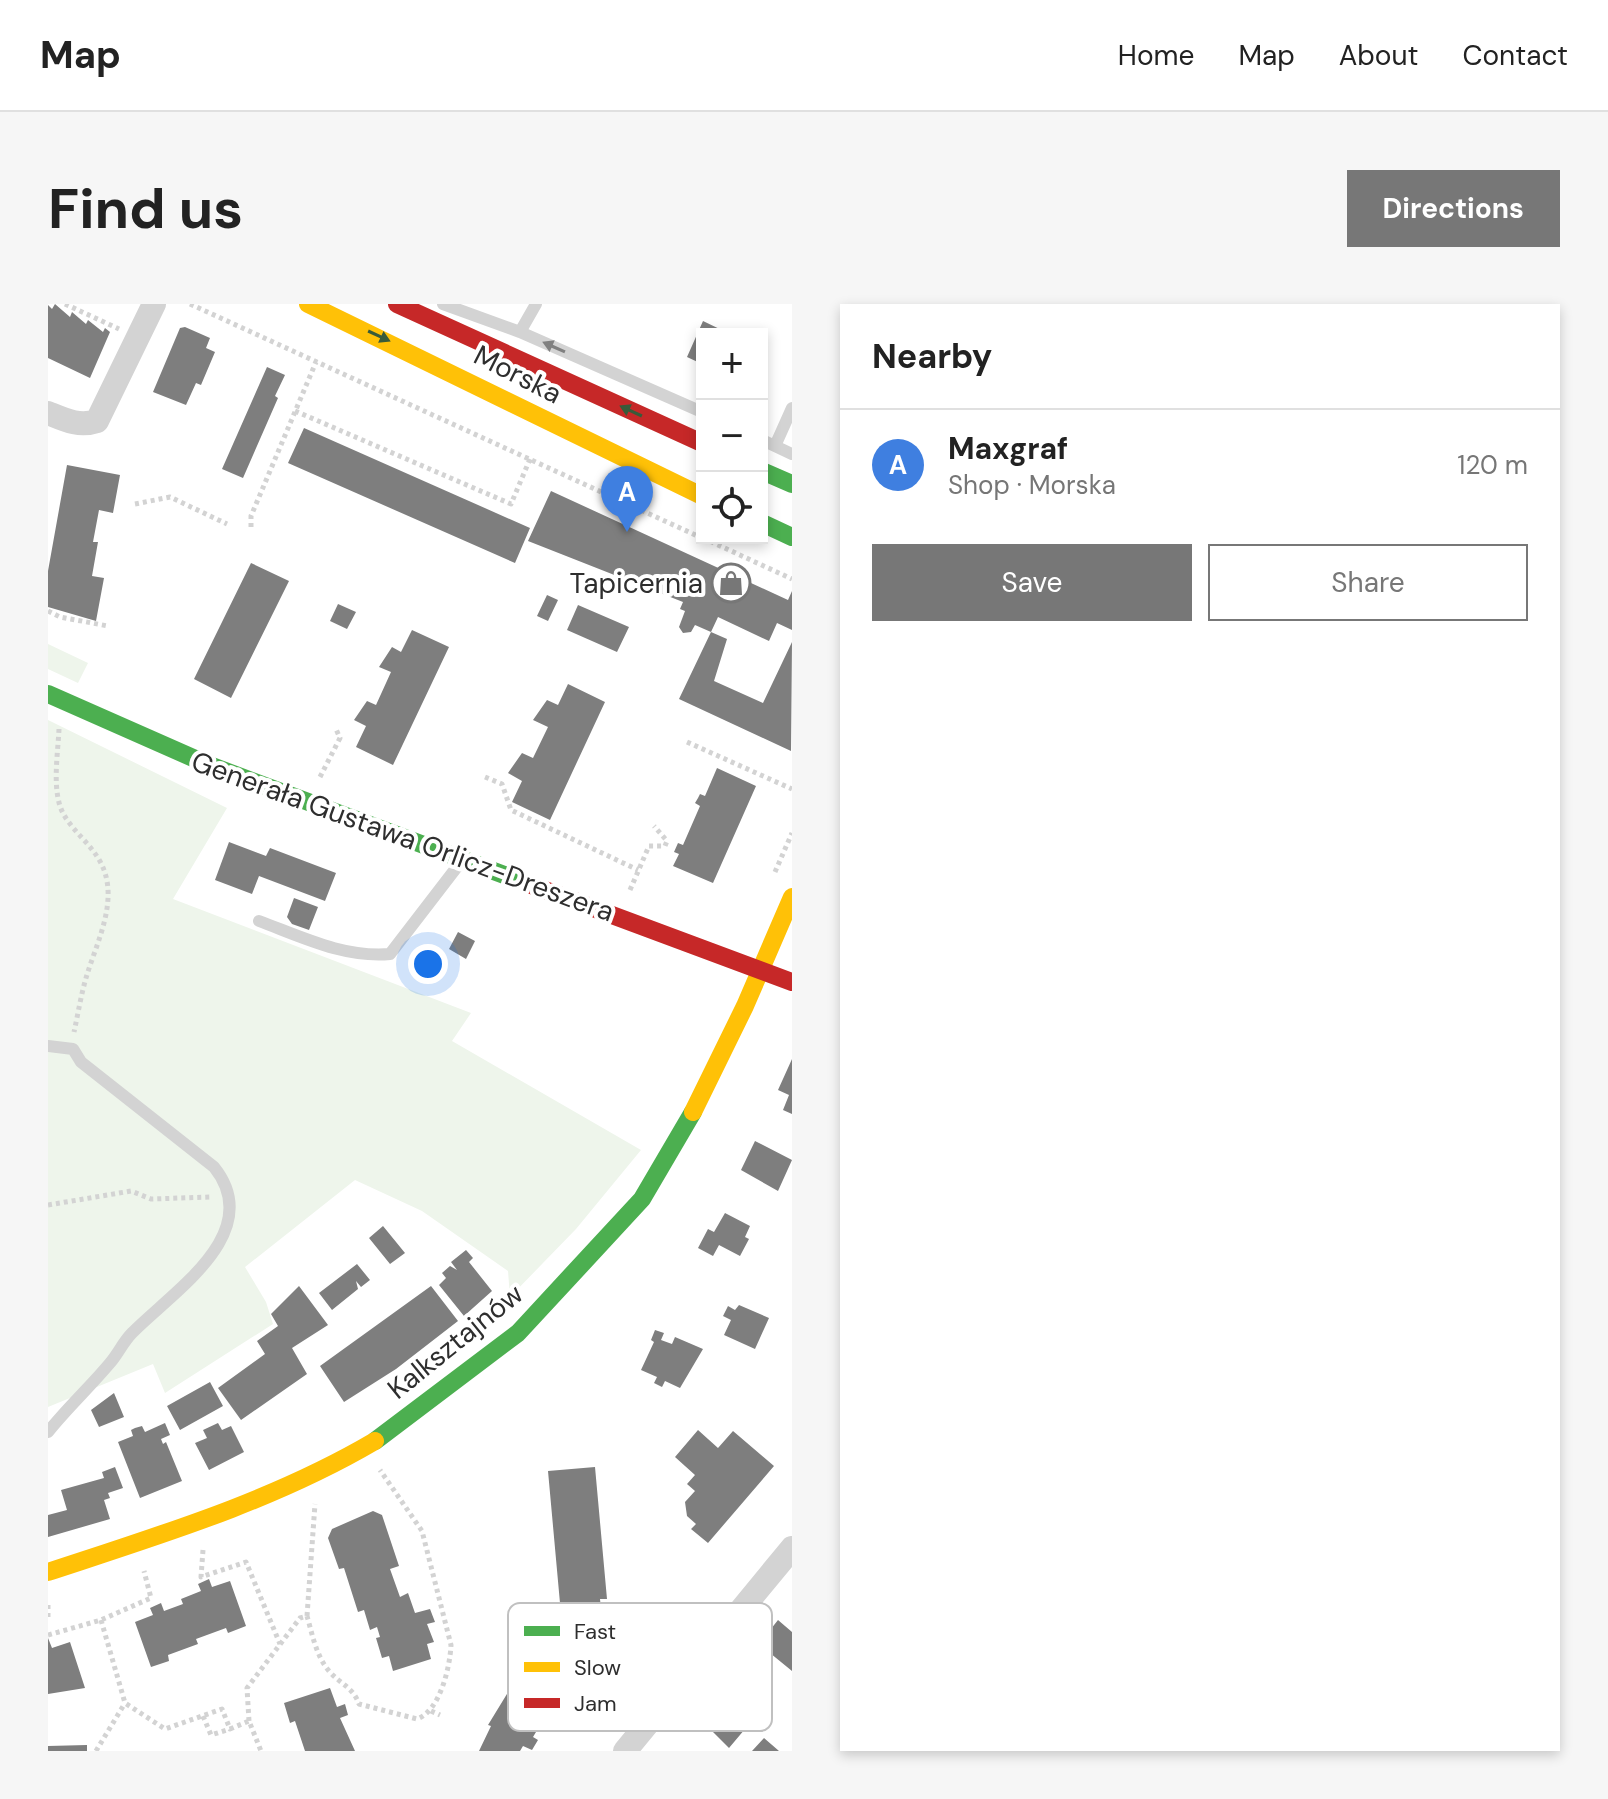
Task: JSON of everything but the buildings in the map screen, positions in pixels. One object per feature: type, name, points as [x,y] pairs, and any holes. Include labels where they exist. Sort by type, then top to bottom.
[{"type":"street","points":[[48,413],[71,423],[97,421],[154,304]]},
{"type":"street","name":"Morska","points":[[308,304],[696,493]]},
{"type":"street","name":"Morska","points":[[397,304],[696,440]]},
{"type":"street","points":[[764,472],[792,484]]},
{"type":"street","points":[[768,526],[792,537]]},
{"type":"street","name":"Generała Gustawa Orlicz-Dreszera","points":[[48,694],[209,765],[792,982]]},
{"type":"street","name":"Kalksztajnów","points":[[48,1572],[194,1524],[292,1485],[360,1449],[518,1333],[642,1199],[676,1146],[792,897]]},
{"type":"street","points":[[747,1603],[792,1548]]},
{"type":"street","points":[[625,1751],[641,1731]]},
{"type":"lane","points":[[443,304],[520,332],[696,409]]},
{"type":"lane","points":[[520,332],[536,304]]},
{"type":"lane","points":[[775,446],[792,408]]},
{"type":"lane","points":[[768,443],[792,454]]},
{"type":"lane","points":[[259,921],[342,951],[365,956],[390,954],[462,861]]},
{"type":"lane","points":[[48,1046],[73,1049],[81,1062],[214,1167],[227,1183],[229,1225],[216,1250],[161,1310],[131,1334],[112,1361],[48,1432]]},
{"type":"path","points":[[65,304],[108,324]]},
{"type":"path","points":[[190,304],[696,535]]},
{"type":"path","points":[[251,527],[251,516],[316,362]]},
{"type":"path","points":[[295,411],[511,504],[530,459]]},
{"type":"path","points":[[135,504],[170,497],[227,524]]},
{"type":"path","points":[[715,544],[792,579]]},
{"type":"path","points":[[48,611],[60,617],[108,626]]},
{"type":"path","points":[[68,704],[58,730],[57,785],[63,814],[83,835],[104,870],[107,899],[106,919],[85,981],[73,1049]]},
{"type":"path","points":[[315,788],[340,738],[335,727]]},
{"type":"path","points":[[687,742],[792,789]]},
{"type":"path","points":[[485,777],[502,784],[511,810],[638,870]]},
{"type":"path","points":[[628,895],[649,846],[665,846],[667,841],[654,826]]},
{"type":"path","points":[[770,884],[792,833]]},
{"type":"path","points":[[48,1205],[131,1191],[151,1199],[227,1196]]},
{"type":"path","points":[[315,1503],[307,1616],[320,1658],[329,1671],[352,1689],[359,1704],[417,1719],[431,1711],[450,1660],[451,1645],[422,1531],[381,1471],[360,1449]]},
{"type":"path","points":[[301,1509],[327,1495]]},
{"type":"path","points":[[217,1545],[203,1550],[201,1577],[246,1562],[280,1644]]},
{"type":"path","points":[[48,1635],[101,1620],[151,1598],[143,1570]]},
{"type":"path","points":[[48,1605],[48,1617]]},
{"type":"path","points":[[261,1751],[249,1721],[247,1688],[280,1644],[307,1616]]},
{"type":"path","points":[[101,1620],[125,1703],[165,1729],[222,1709],[230,1729]]},
{"type":"path","points":[[96,1751],[125,1703]]},
{"type":"path","points":[[431,1711],[440,1715]]},
{"type":"path","points":[[203,1716],[211,1735],[249,1721]]},
{"type":"shaded area","points":[[48,644],[88,663],[78,683],[48,669]]},
{"type":"shaded area","points":[[48,720],[227,808],[173,899],[471,1013],[452,1041],[641,1150],[576,1229],[510,1297],[508,1271],[422,1211],[355,1180],[245,1267],[266,1302],[273,1324],[165,1393],[153,1364],[48,1407]]},
{"type":"traffic: fast","points":[[764,472],[792,484]]},
{"type":"traffic: fast","points":[[768,526],[792,537]]},
{"type":"traffic: fast","points":[[48,694],[209,765],[526,883]]},
{"type":"traffic: fast","points":[[375,1441],[518,1333],[642,1199],[693,1112]]},
{"type":"traffic: slow","points":[[308,304],[696,493]]},
{"type":"traffic: slow","points":[[693,1112],[745,1006],[792,897]]},
{"type":"traffic: slow","points":[[48,1572],[256,1499],[297,1482],[375,1441]]},
{"type":"traffic: jam","points":[[397,304],[696,440]]},
{"type":"traffic: jam","points":[[526,883],[792,982]]},
{"type":"place","name":"Maxgraf","points":[[627,532]]},
{"type":"place","name":"Tapicernia","points":[[731,583]]}]
